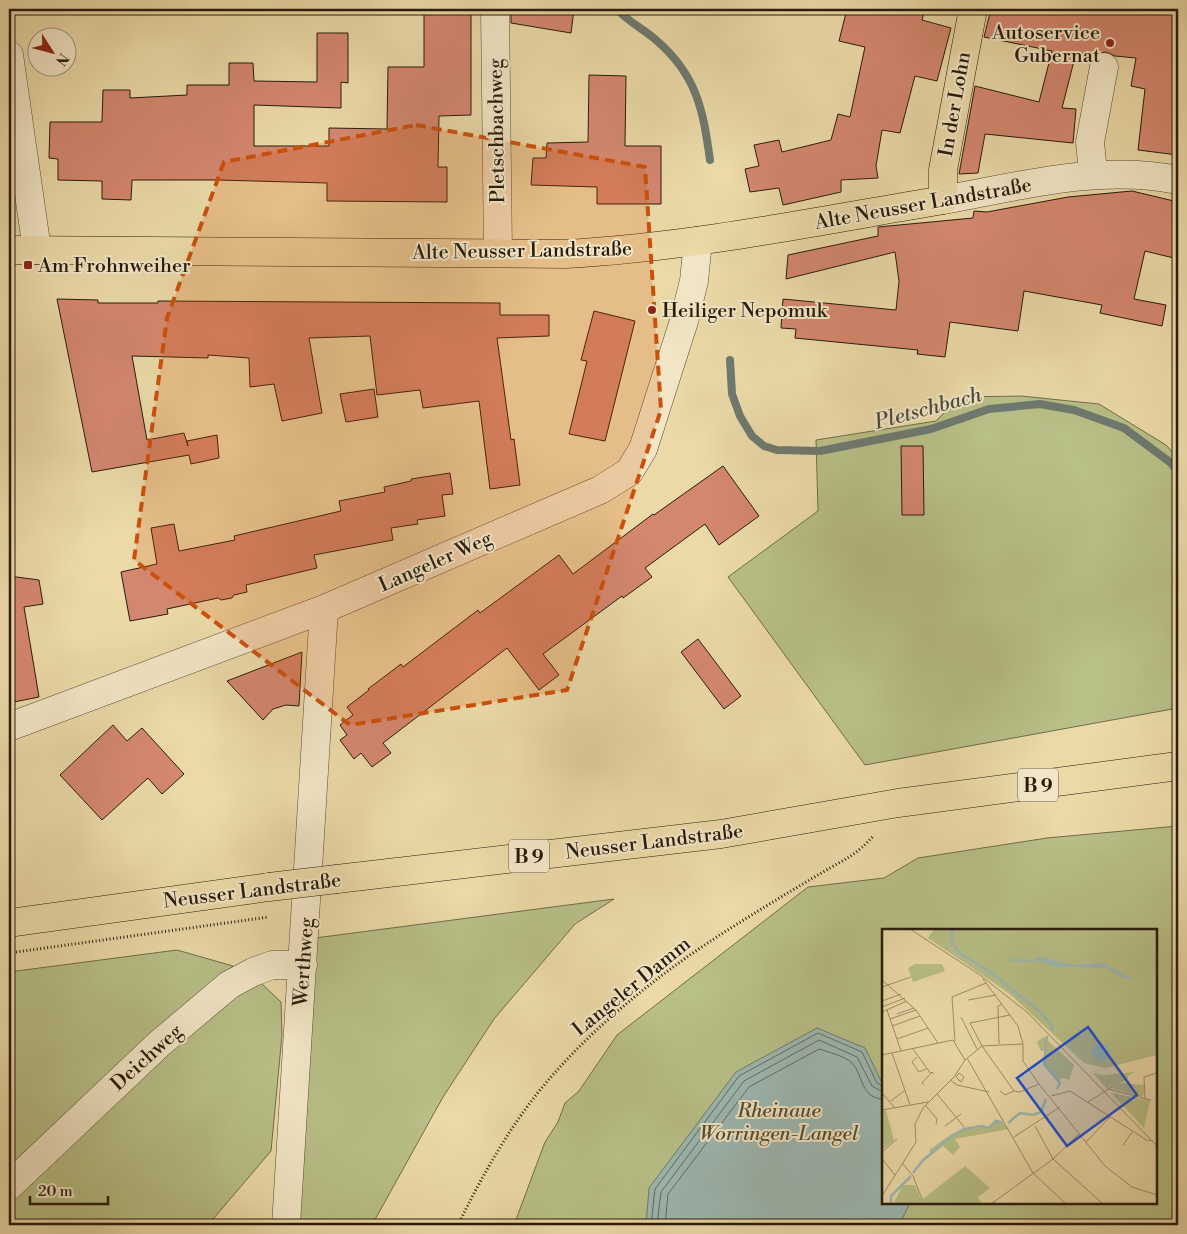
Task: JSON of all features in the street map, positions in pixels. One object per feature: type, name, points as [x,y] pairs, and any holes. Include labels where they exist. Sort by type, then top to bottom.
[{"type":"main road","name":"In der Lohn","points":[[944,200],[942,170],[973,9]]},
{"type":"main road","name":"Alte Neusser Landstraße","points":[[9,250],[566,254],[627,250],[698,241],[944,200]]},
{"type":"main road","name":"Neusser Landstraße","points":[[9,923],[269,887],[721,834],[898,803],[1178,766]]},
{"type":"street","name":"Pletschbachweg","points":[[495,9],[498,254]]},
{"type":"street","points":[[9,55],[37,250]]},
{"type":"street","points":[[1093,173],[1090,142],[1104,67]]},
{"type":"street","name":"Alte Neusser Landstraße","points":[[944,200],[1093,173],[1155,175],[1178,180]]},
{"type":"street","name":"Langeler Weg","points":[[9,727],[324,609],[600,490],[629,472],[643,449],[684,321],[694,281],[698,241]]},
{"type":"street","name":"Werthweg","points":[[286,1225],[324,609]]},
{"type":"street","name":"Deichweg","points":[[9,1186],[159,1044],[229,985],[253,972],[272,965],[303,965]]},
{"type":"path","name":"Langeler Damm","points":[[458,1225],[477,1186],[514,1127],[540,1091],[582,1045],[614,1014],[722,934],[858,853],[879,828]]},
{"type":"path","points":[[9,953],[269,916]]},
{"type":"highlighted area","points":[[416,125],[645,167],[661,410],[567,690],[350,725],[134,560],[167,318],[224,162]]},
{"type":"green space","points":[[1021,396],[1099,404],[1166,445],[1178,458],[1178,708],[865,765],[728,577],[818,511],[816,440],[936,421],[960,397]]},
{"type":"green space","name":"Rheinaue Worringen-Langel","points":[[1178,826],[1178,1225],[514,1225],[545,1142],[558,1122],[565,1103],[579,1091],[617,1035],[808,887],[884,878],[918,858],[1047,838]]},
{"type":"green space","points":[[614,899],[575,924],[494,1019],[443,1097],[372,1225],[297,1225],[315,938]]},
{"type":"green space","points":[[177,950],[233,966],[105,1082],[9,1173],[9,972]]},
{"type":"green space","points":[[260,982],[281,1002],[282,1035],[271,1151],[208,1225],[9,1225],[9,1198],[240,986]]},
{"type":"water","points":[[817,1028],[865,1048],[882,1083],[882,1204],[910,1204],[899,1225],[646,1225],[649,1188],[736,1072]]},
{"type":"building","points":[[424,9],[471,9],[471,115],[439,116],[438,167],[447,167],[447,202],[327,201],[327,183],[218,180],[132,180],[131,200],[102,199],[102,181],[58,180],[58,159],[49,158],[50,122],[102,122],[103,90],[130,90],[130,98],[187,95],[187,85],[229,85],[229,63],[253,63],[254,81],[317,82],[317,33],[348,33],[348,83],[341,82],[341,108],[254,105],[254,146],[329,146],[329,128],[387,129],[388,67],[424,67]]},
{"type":"building","points":[[511,9],[574,9],[571,33],[511,23]]},
{"type":"building","points":[[847,9],[925,9],[922,20],[951,28],[937,81],[915,76],[900,133],[882,130],[876,166],[878,178],[841,180],[841,192],[783,205],[779,188],[750,192],[745,169],[759,166],[754,145],[779,140],[782,152],[831,140],[838,114],[850,117],[865,47],[839,41]]},
{"type":"building","points":[[991,9],[1178,9],[1178,155],[1138,150],[1145,89],[1131,86],[1136,58],[1115,56],[1106,52],[1095,54],[1076,53],[1062,108],[1076,109],[1073,143],[985,134],[978,173],[959,174],[975,86],[1039,102],[1052,51],[984,37]]},
{"type":"building","points":[[589,75],[626,76],[625,146],[661,146],[661,204],[597,204],[597,187],[531,185],[533,158],[546,158],[547,143],[588,142]]},
{"type":"building","points":[[1132,191],[1178,202],[1178,259],[1145,251],[1134,299],[1166,305],[1162,326],[1100,313],[1102,305],[1024,291],[1018,331],[950,322],[945,357],[917,354],[918,350],[795,338],[796,329],[781,328],[783,299],[896,310],[899,281],[895,252],[786,279],[788,255],[878,236],[878,227],[973,218],[974,211],[987,212],[1068,197]]},
{"type":"building","points":[[57,299],[98,300],[98,303],[158,303],[158,301],[500,303],[500,315],[549,315],[549,336],[497,338],[511,440],[514,439],[520,485],[490,489],[479,401],[423,408],[420,390],[377,395],[370,336],[309,338],[322,413],[282,421],[274,384],[250,387],[249,358],[208,355],[208,358],[132,356],[147,440],[184,433],[188,446],[187,441],[217,435],[219,458],[191,464],[189,455],[92,472]]},
{"type":"building","points":[[594,311],[635,321],[605,441],[569,434],[587,361],[581,360]]},
{"type":"building","points":[[374,389],[378,417],[346,422],[340,394]]},
{"type":"building","points":[[901,446],[923,446],[924,515],[902,515]]},
{"type":"building","points":[[723,466],[759,516],[719,545],[705,524],[645,568],[652,577],[623,598],[622,596],[543,654],[559,675],[539,690],[507,648],[383,743],[391,753],[372,767],[361,753],[354,759],[340,740],[347,735],[340,725],[353,715],[347,707],[368,689],[401,664],[403,667],[478,610],[480,613],[559,555],[573,574],[653,514]]},
{"type":"building","points":[[450,473],[453,494],[442,495],[445,516],[417,520],[418,524],[391,528],[393,540],[314,555],[317,568],[246,585],[247,592],[234,595],[232,598],[221,600],[218,598],[167,609],[168,614],[130,621],[121,572],[157,564],[151,528],[174,524],[179,551],[235,540],[234,536],[341,511],[339,501],[385,492],[384,487],[411,481],[411,479]]},
{"type":"building","points":[[9,576],[39,580],[43,604],[24,607],[39,697],[9,703]]},
{"type":"building","points":[[698,639],[741,696],[724,709],[681,652]]},
{"type":"building","points":[[302,652],[299,706],[286,705],[273,709],[263,720],[227,681]]},
{"type":"building","points":[[113,725],[127,741],[142,728],[184,774],[162,794],[148,778],[102,820],[60,775]]},
{"type":"waterway","name":"Pletschbach","points":[[617,9],[651,36],[681,66],[696,94],[701,109],[710,160]]},
{"type":"waterway","name":"Pletschbach","points":[[730,360],[732,394],[740,416],[752,436],[764,446],[777,450],[820,451],[931,429],[989,409],[1040,404],[1074,410],[1124,428],[1171,463],[1178,472]]},
{"type":"place","name":"Autoservice Gubernat","points":[[1110,43]]},
{"type":"place","name":"Am Frohnweiher","points":[[28,265]]},
{"type":"place","name":"Heiliger Nepomuk","points":[[652,310]]}]
